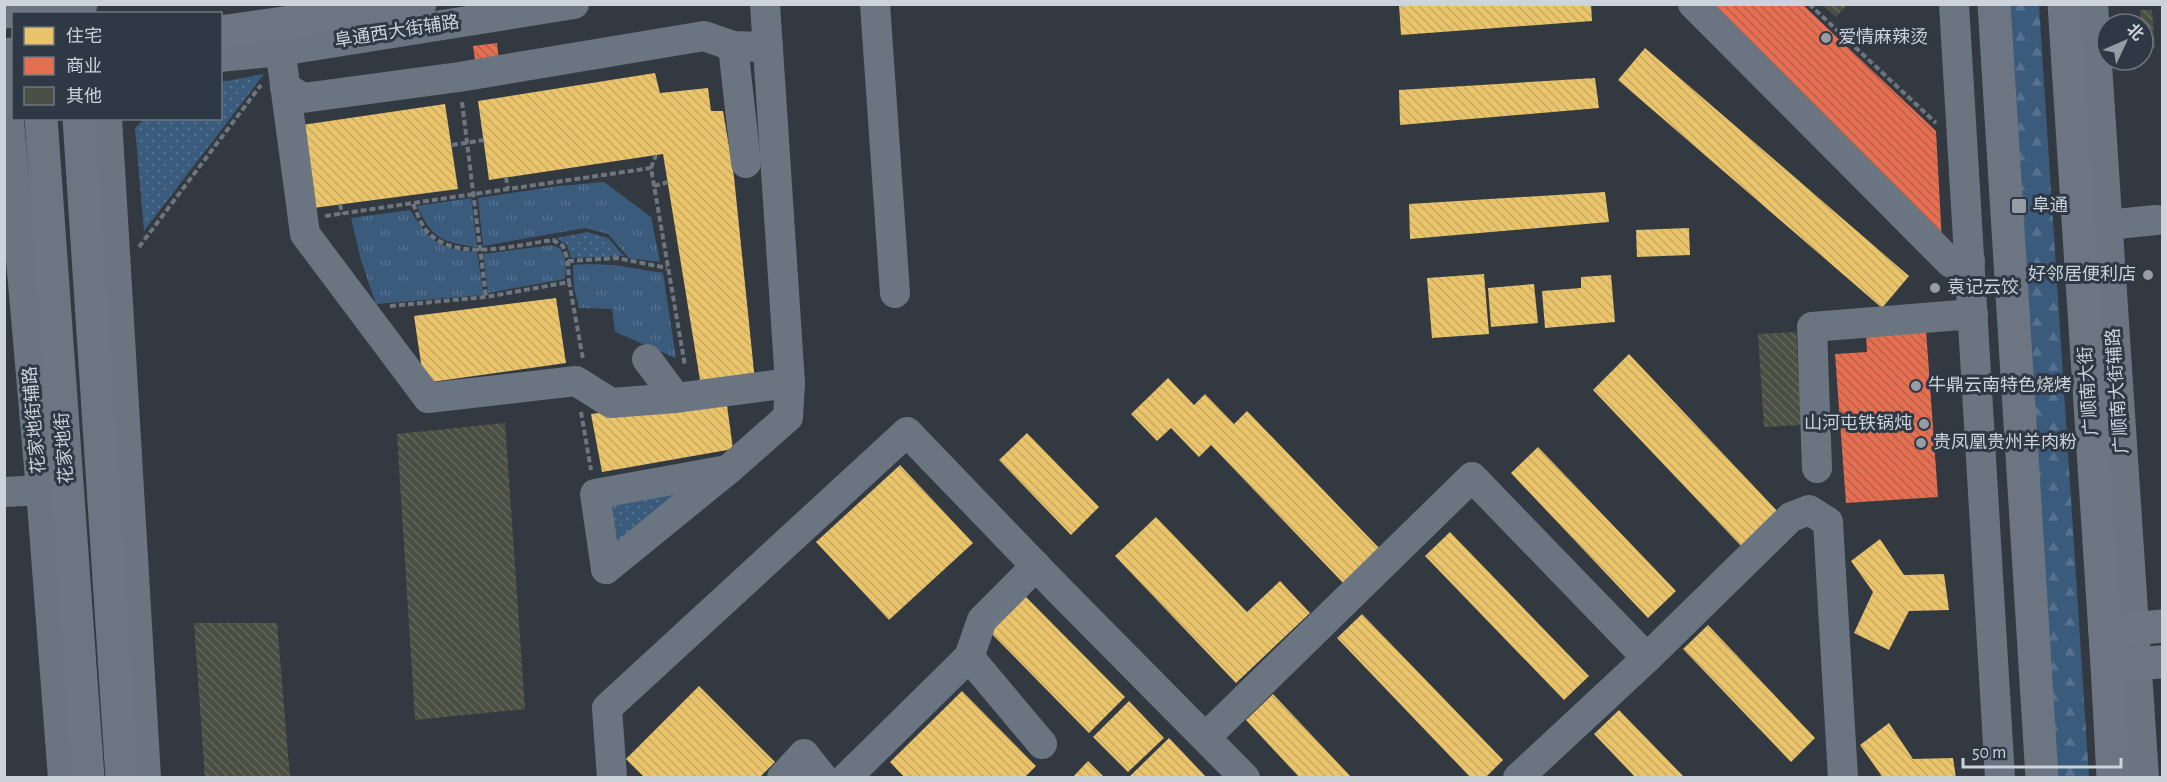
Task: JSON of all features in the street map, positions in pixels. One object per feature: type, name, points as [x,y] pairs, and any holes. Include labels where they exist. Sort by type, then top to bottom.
[{"type":"main road","points":[[222,32],[278,38],[420,4]]},
{"type":"main road","points":[[25,10],[76,7]]},
{"type":"main road","name":"广顺南大街","points":[[2069,7],[2134,629],[2135,664],[2113,777]]},
{"type":"main road","points":[[1996,9],[2042,777]]},
{"type":"main road","points":[[7,75],[12,60]]},
{"type":"main road","name":"花家地街","points":[[41,120],[55,489],[88,777]]},
{"type":"main road","name":"花家地街","points":[[79,120],[122,777]]},
{"type":"street","name":"阜通西大街辅路","points":[[222,56],[278,38],[574,4]]},
{"type":"street","points":[[765,4],[782,385]]},
{"type":"street","points":[[875,4],[895,293]]},
{"type":"street","points":[[1693,4],[1951,263],[1970,261]]},
{"type":"street","points":[[1954,4],[2000,777]]},
{"type":"street","points":[[273,86],[303,98],[459,77],[704,36],[733,46],[768,48]]},
{"type":"street","points":[[278,38],[273,86],[316,217],[305,234],[359,309],[428,398],[582,385],[611,403],[782,385]]},
{"type":"street","points":[[729,469],[595,494],[606,569],[729,469],[788,417],[733,46]]},
{"type":"street","name":"花家地街辅路","points":[[7,75],[12,118]]},
{"type":"street","name":"花家地街辅路","points":[[12,120],[55,489],[63,777]]},
{"type":"street","points":[[107,120],[146,777]]},
{"type":"street","points":[[2092,227],[2156,220]]},
{"type":"street","points":[[1817,468],[1812,327],[1973,314]]},
{"type":"street","points":[[647,359],[683,397]]},
{"type":"street","points":[[612,777],[607,708],[907,432],[1245,777]]},
{"type":"street","points":[[1206,737],[1472,477],[1647,658]]},
{"type":"street","points":[[4,492],[55,489]]},
{"type":"street","points":[[1518,777],[1647,658],[1791,517],[1809,510],[1828,522],[1843,777]]},
{"type":"street","points":[[846,777],[969,657],[982,620],[1036,566]]},
{"type":"street","points":[[969,657],[1042,744]]},
{"type":"street","points":[[2135,664],[2144,777]]},
{"type":"street","points":[[782,777],[804,754],[823,777]]},
{"type":"path","points":[[1809,4],[1944,130]]},
{"type":"path","points":[[459,77],[486,297]]},
{"type":"path","points":[[135,252],[273,86]]},
{"type":"path","points":[[452,145],[484,140]]},
{"type":"path","points":[[656,155],[651,168],[667,268],[683,397]]},
{"type":"path","points":[[316,217],[651,168]]},
{"type":"path","points":[[506,177],[508,189]]},
{"type":"path","points":[[654,186],[668,182]]},
{"type":"path","points":[[429,193],[430,201]]},
{"type":"path","points":[[316,217],[340,204]]},
{"type":"path","points":[[414,204],[424,227],[433,237],[461,249],[479,250],[553,240],[563,246],[568,261],[595,494]]},
{"type":"path","points":[[568,261],[617,258],[667,268]]},
{"type":"path","points":[[359,309],[486,297],[569,282]]},
{"type":"green space","points":[[2009,5],[2039,5],[2089,777],[2057,777]]},
{"type":"green space","points":[[264,74],[144,231],[135,128],[143,120],[222,120],[222,82]]},
{"type":"green space","points":[[604,182],[651,217],[660,262],[629,258],[608,234],[585,228],[483,246],[478,198]]},
{"type":"green space","points":[[471,198],[477,247],[455,244],[440,237],[428,226],[417,206]]},
{"type":"green space","points":[[410,210],[423,229],[437,242],[454,249],[477,252],[484,295],[376,304],[361,260],[351,218]]},
{"type":"green space","points":[[587,232],[608,238],[624,256],[571,258],[567,245],[556,238]]},
{"type":"green space","points":[[552,245],[561,249],[566,263],[565,279],[488,293],[483,254]]},
{"type":"green space","points":[[573,265],[614,265],[663,273],[676,358],[615,332],[612,309],[579,308],[574,288]]},
{"type":"green space","points":[[708,479],[610,558],[601,500]]},
{"type":"building: 住宅","points":[[1399,4],[1591,4],[1592,21],[1401,35]]},
{"type":"building: 住宅","points":[[1645,48],[1909,276],[1882,308],[1618,80]]},
{"type":"building: 住宅","points":[[655,73],[660,93],[708,88],[711,111],[723,111],[734,177],[755,381],[701,386],[663,154],[489,180],[478,101]]},
{"type":"building: 住宅","points":[[1595,78],[1599,108],[1400,125],[1399,90]]},
{"type":"building: 住宅","points":[[445,104],[458,189],[313,208],[302,125]]},
{"type":"building: 住宅","points":[[1605,192],[1609,222],[1410,239],[1409,204]]},
{"type":"building: 住宅","points":[[1689,228],[1690,255],[1637,257],[1636,230]]},
{"type":"building: 住宅","points":[[1484,274],[1489,334],[1432,338],[1427,278]]},
{"type":"building: 住宅","points":[[1611,275],[1615,322],[1545,328],[1542,291],[1581,288],[1581,277]]},
{"type":"building: 住宅","points":[[1534,284],[1538,323],[1491,327],[1488,288]]},
{"type":"building: 住宅","points":[[556,298],[566,363],[424,383],[414,316]]},
{"type":"building: 住宅","points":[[1629,354],[1779,513],[1743,548],[1593,390]]},
{"type":"building: 住宅","points":[[1168,378],[1194,405],[1205,394],[1234,424],[1247,411],[1381,550],[1345,585],[1211,445],[1199,457],[1171,428],[1157,441],[1131,414]]},
{"type":"building: 住宅","points":[[726,398],[733,449],[602,472],[591,414]]},
{"type":"building: 住宅","points":[[1027,433],[1099,507],[1071,535],[999,460]]},
{"type":"building: 住宅","points":[[1538,447],[1676,591],[1648,618],[1511,473]]},
{"type":"building: 住宅","points":[[900,465],[973,543],[889,620],[816,542]]},
{"type":"building: 住宅","points":[[1156,517],[1247,612],[1280,581],[1310,613],[1236,683],[1115,556]]},
{"type":"building: 住宅","points":[[1450,532],[1589,676],[1564,700],[1425,556]]},
{"type":"building: 住宅","points":[[1880,539],[1904,575],[1944,574],[1949,610],[1909,611],[1889,650],[1854,633],[1873,592],[1851,561]]},
{"type":"building: 住宅","points":[[1025,596],[1125,697],[1089,733],[989,631]]},
{"type":"building: 住宅","points":[[1362,614],[1503,760],[1485,778],[1471,778],[1337,638]]},
{"type":"building: 住宅","points":[[1708,625],[1815,738],[1791,762],[1683,649]]},
{"type":"building: 住宅","points":[[699,686],[775,762],[759,778],[645,778],[626,759]]},
{"type":"building: 住宅","points":[[962,691],[1036,766],[1024,778],[905,778],[890,762]]},
{"type":"building: 住宅","points":[[1273,694],[1352,778],[1300,778],[1246,720]]},
{"type":"building: 住宅","points":[[1129,701],[1164,738],[1128,772],[1093,737]]},
{"type":"building: 住宅","points":[[1619,710],[1685,778],[1636,778],[1594,734]]},
{"type":"building: 住宅","points":[[1889,723],[1913,759],[1953,758],[1956,778],[1880,778],[1881,775],[1860,745]]},
{"type":"building: 住宅","points":[[1169,738],[1207,778],[1128,778]]},
{"type":"building: 住宅","points":[[1088,761],[1103,776],[1072,778]]},
{"type":"building: 商业","points":[[1702,4],[1802,4],[1936,131],[1942,243]]},
{"type":"building: 商业","points":[[497,43],[499,62],[476,67],[473,46]]},
{"type":"building: 商业","points":[[1926,330],[1938,497],[1846,503],[1835,354],[1867,352],[1866,334]]},
{"type":"building: 其他","points":[[1822,4],[1848,4],[1836,17]]},
{"type":"building: 其他","points":[[2140,10],[2152,10],[2152,12],[2140,12]]},
{"type":"building: 其他","points":[[1796,332],[1802,425],[1764,427],[1758,334]]},
{"type":"building: 其他","points":[[505,423],[525,709],[415,720],[397,434]]},
{"type":"building: 其他","points":[[194,623],[277,623],[290,778],[205,778]]},
{"type":"place","name":"爱情麻辣烫","points":[[1826,38]]},
{"type":"place","name":"阜通","points":[[2019,206]]},
{"type":"place","name":"好邻居便利店","points":[[2148,275]]},
{"type":"place","name":"袁记云饺","points":[[1935,288]]},
{"type":"place","name":"牛鼎云南特色烧烤","points":[[1916,386]]},
{"type":"place","name":"山河屯铁锅炖","points":[[1924,424]]},
{"type":"place","name":"贵凤凰贵州羊肉粉","points":[[1921,443]]}]
